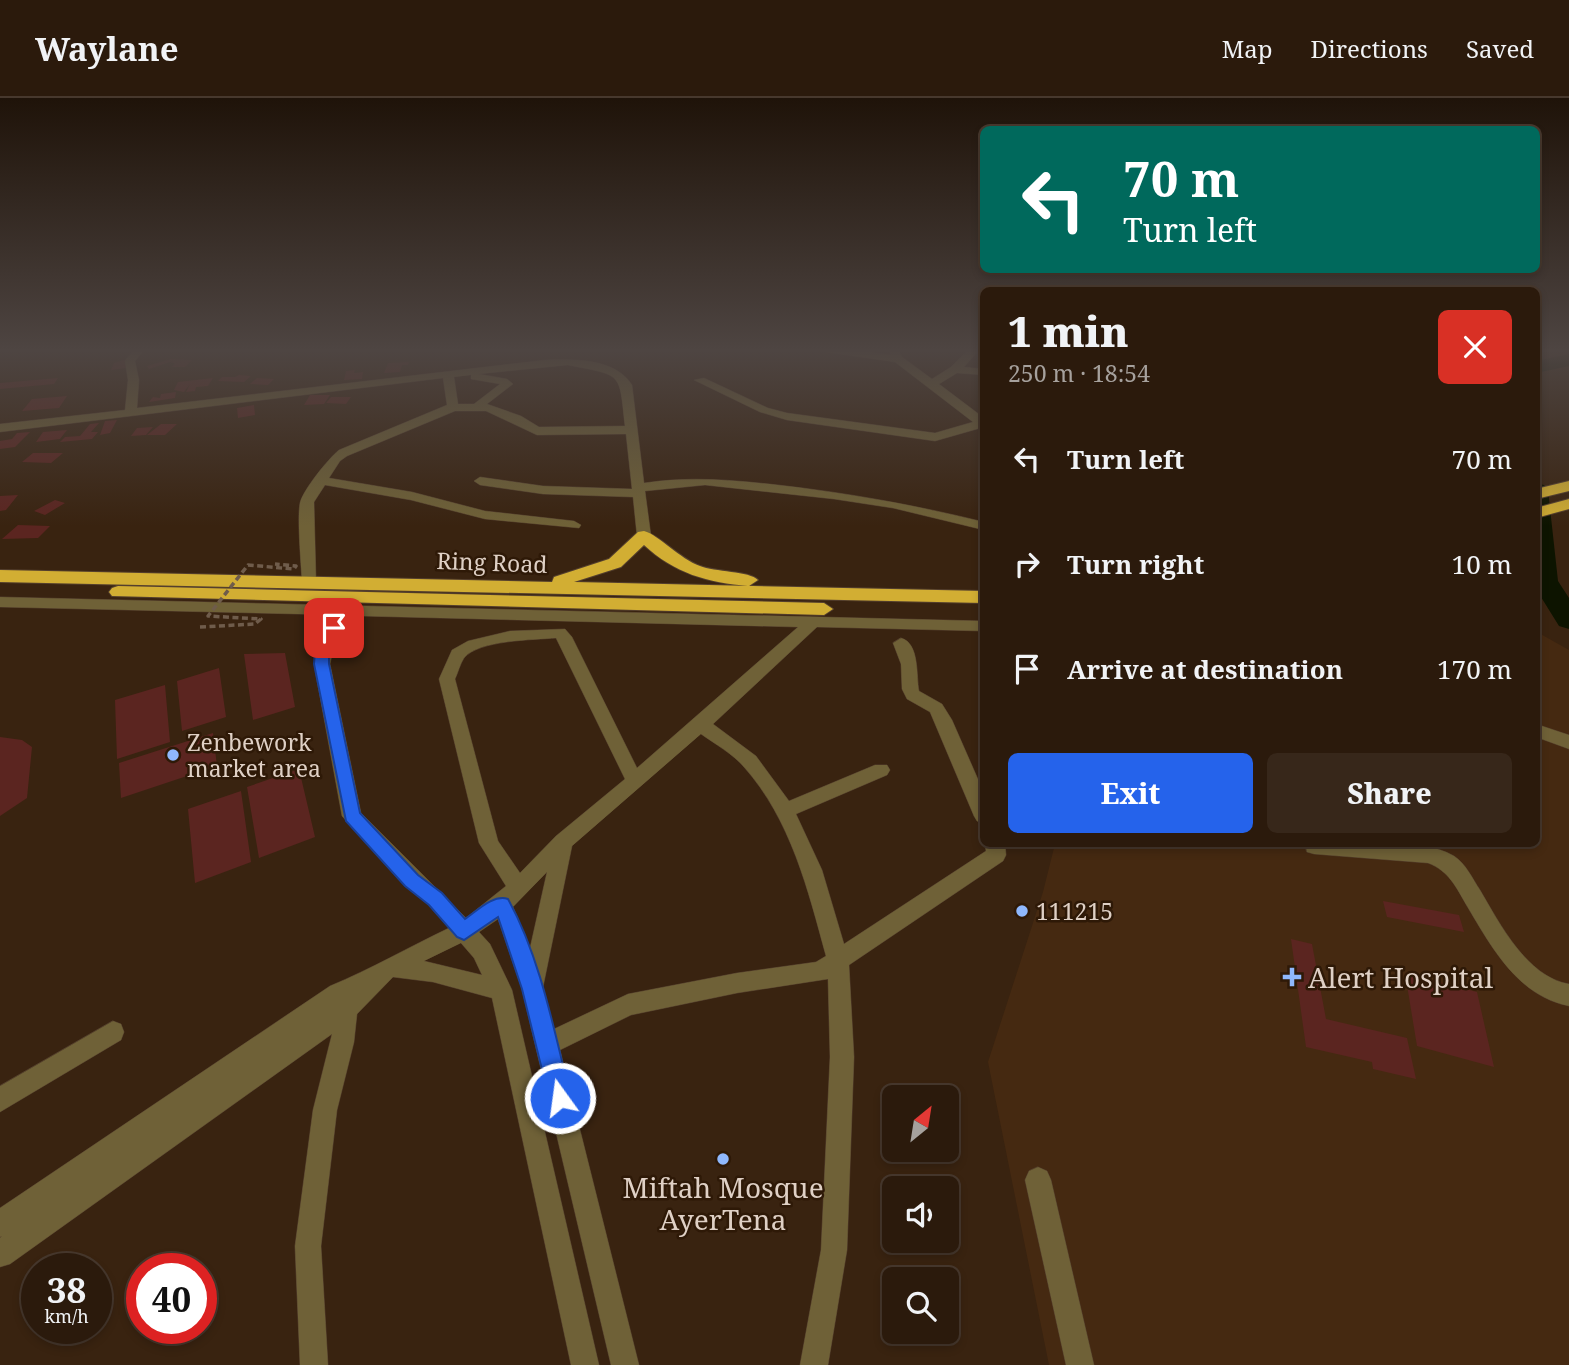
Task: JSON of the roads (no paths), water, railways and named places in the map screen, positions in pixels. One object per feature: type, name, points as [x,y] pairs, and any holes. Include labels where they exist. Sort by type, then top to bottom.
[{"type":"highway","points":[[1540,493],[1569,486]]},
{"type":"highway","points":[[1540,512],[1569,504]]},
{"type":"highway","points":[[488,587],[559,581],[600,570],[615,563],[644,536],[675,563],[702,575],[806,583],[980,586]]},
{"type":"highway","name":"Ring Road","points":[[0,576],[980,597]]},
{"type":"highway","name":"Ring Road","points":[[0,589],[980,611]]},
{"type":"street","points":[[0,428],[156,408]]},
{"type":"street","points":[[309,581],[307,502],[335,459],[343,453],[450,408]]},
{"type":"street","points":[[484,408],[517,419],[537,431],[631,429]]},
{"type":"street","points":[[629,408],[644,536]]},
{"type":"street","points":[[760,408],[788,416],[934,437],[980,425]]},
{"type":"street","points":[[963,408],[980,422]]},
{"type":"street","points":[[320,480],[426,498],[485,514],[574,525]]},
{"type":"street","points":[[480,481],[543,490],[638,490],[675,482],[705,481],[893,504],[980,525]]},
{"type":"street","points":[[0,602],[980,626]]},
{"type":"street","points":[[356,611],[334,628],[322,644],[322,664],[352,816],[412,880],[436,899],[482,951],[501,990],[585,1365]]},
{"type":"street","points":[[0,1224],[383,973],[464,931],[510,896],[562,842],[701,724],[813,622]]},
{"type":"street","points":[[625,1365],[533,989],[512,925],[510,896],[489,843],[446,679],[458,654],[474,645],[510,636],[559,633],[564,637],[634,779]]},
{"type":"street","points":[[901,643],[909,664],[910,689],[913,695],[936,708],[980,808]]},
{"type":"street","points":[[701,724],[750,761],[785,811],[812,870],[838,960],[842,1057],[834,1251],[814,1365]]},
{"type":"street","points":[[1540,731],[1569,742]]},
{"type":"street","points":[[785,811],[881,770]]},
{"type":"street","points":[[533,989],[562,842]]},
{"type":"street","points":[[547,1044],[628,1005],[737,983],[820,972],[996,855],[995,847]]},
{"type":"street","points":[[1327,847],[1428,855],[1445,861],[1456,869],[1502,942],[1529,977],[1546,990],[1569,995]]},
{"type":"street","points":[[383,973],[433,972],[501,990]]},
{"type":"street","points":[[0,1254],[342,1001]]},
{"type":"street","points":[[314,1365],[308,1246],[325,1110],[342,1042],[342,1001]]},
{"type":"street","points":[[0,1100],[113,1032]]},
{"type":"street","points":[[1038,1181],[1080,1365]]},
{"type":"waterway","points":[[1540,530],[1545,581],[1569,620]]},
{"type":"place","name":"Zenbework market area","points":[[173,755]]},
{"type":"place","name":"111215","points":[[1022,911]]},
{"type":"place","name":"Alert Hospital","points":[[1292,977]]},
{"type":"place","name":"Miftah Mosque AyerTena","points":[[723,1159]]}]
